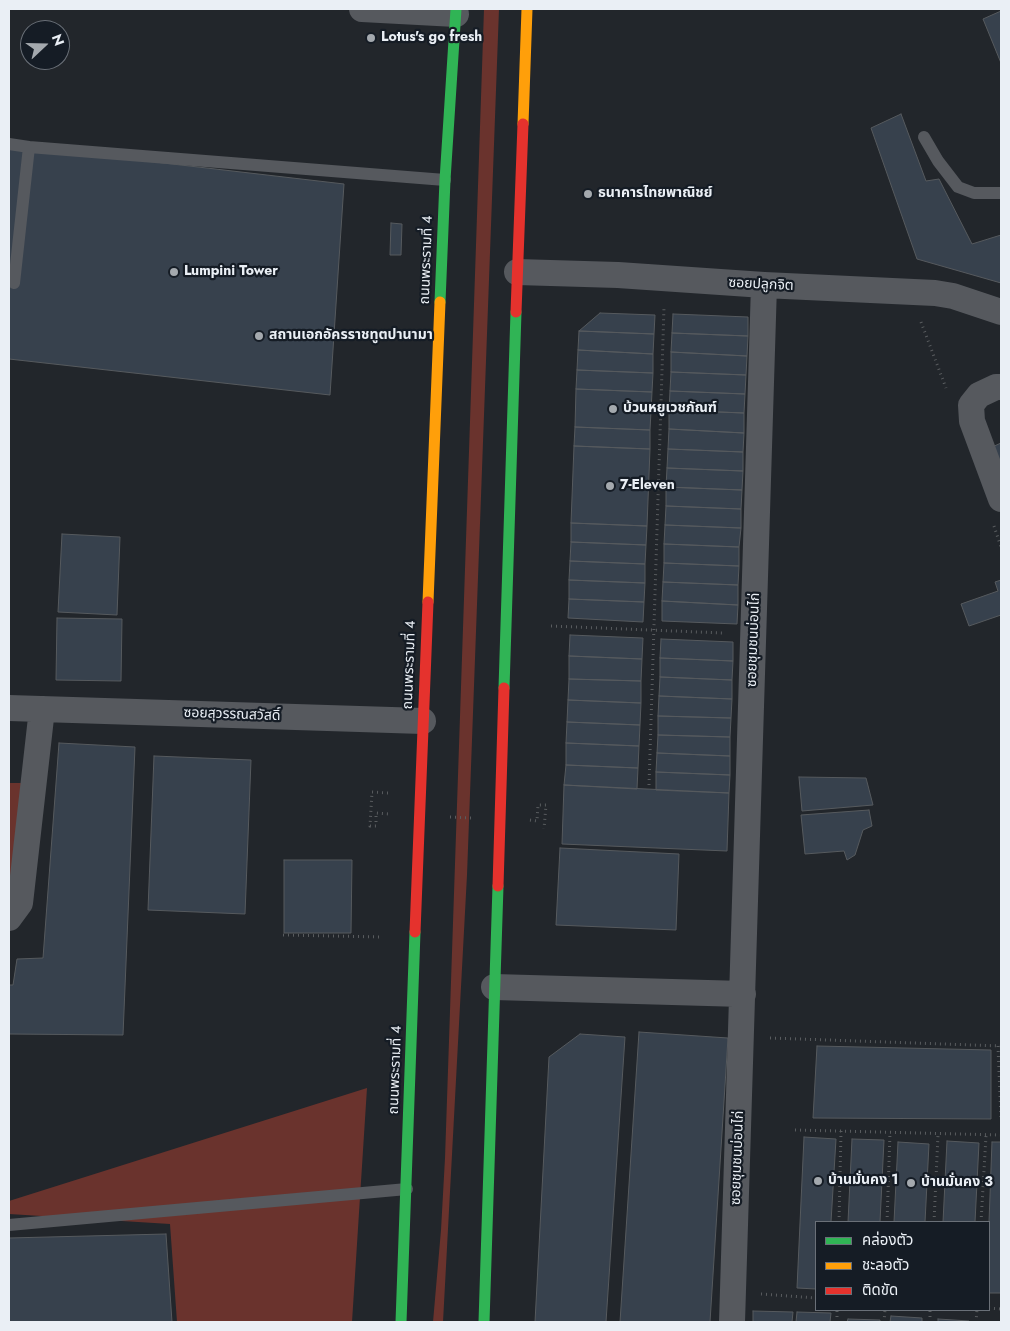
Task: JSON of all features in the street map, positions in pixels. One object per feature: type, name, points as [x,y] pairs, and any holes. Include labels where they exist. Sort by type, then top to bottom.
[{"type":"main road","points":[[484,1322],[527,9]]},
{"type":"main road","name":"ถนนพระรามที่ 4","points":[[401,1322],[445,180],[456,11]]},
{"type":"street","points":[[362,9],[456,11]]},
{"type":"street","name":"ซอยปลูกจิต","points":[[517,272],[618,275],[764,285],[935,293],[953,296],[1001,312]]},
{"type":"street","name":"ซอยชุมชนบ่อนไก่","points":[[732,1322],[764,285]]},
{"type":"street","points":[[1001,387],[996,387],[979,395],[971,405],[972,421],[1001,499]]},
{"type":"street","name":"ซอยสุวรรณสวัสดิ์","points":[[9,708],[423,721]]},
{"type":"street","points":[[9,918],[20,903],[42,709]]},
{"type":"street","points":[[494,987],[743,994]]},
{"type":"lane","points":[[924,137],[938,161],[958,186],[974,193],[1001,193]]},
{"type":"lane","points":[[9,144],[445,180]]},
{"type":"lane","points":[[14,283],[28,147]]},
{"type":"lane","points":[[9,1225],[407,1189]]},
{"type":"path","points":[[649,784],[665,279]]},
{"type":"path","points":[[551,626],[754,634]]},
{"type":"path","points":[[388,793],[372,792],[370,826],[376,826],[376,813],[395,814]]},
{"type":"path","points":[[527,820],[537,821],[538,805],[546,805],[544,829]]},
{"type":"path","points":[[442,816],[480,818]]},
{"type":"path","points":[[282,935],[382,937]]},
{"type":"path","points":[[742,1037],[1000,1046],[1001,1120]]},
{"type":"path","points":[[796,1130],[1001,1135]]},
{"type":"path","points":[[839,1221],[841,1131]]},
{"type":"path","points":[[887,1221],[890,1133]]},
{"type":"path","points":[[934,1221],[938,1134]]},
{"type":"path","points":[[981,1221],[986,1136]]},
{"type":"path","points":[[733,1292],[815,1298]]},
{"type":"shaded area","points":[[484,9],[499,9],[467,875],[443,1322],[433,1322],[445,1158]]},
{"type":"shaded area","points":[[9,783],[22,783],[9,901]]},
{"type":"shaded area","points":[[367,1088],[352,1322],[177,1322],[170,1224],[9,1214],[9,1201]]},
{"type":"building","points":[[1001,11],[1001,63],[983,19]]},
{"type":"building","points":[[901,114],[926,181],[939,179],[972,244],[1001,235],[1001,283],[917,259],[871,128]]},
{"type":"building","name":"Lumpini Tower","points":[[9,145],[344,184],[330,395],[9,359]]},
{"type":"building","points":[[391,223],[402,224],[401,255],[390,255]]},
{"type":"building","points":[[600,313],[655,315],[654,334],[579,331]]},
{"type":"building","points":[[673,314],[748,317],[748,336],[672,333]]},
{"type":"building","points":[[579,331],[654,334],[653,354],[578,350]]},
{"type":"building","points":[[672,333],[748,336],[747,356],[671,352]]},
{"type":"building","points":[[578,350],[653,354],[653,373],[577,370]]},
{"type":"building","points":[[671,352],[747,356],[746,375],[671,372]]},
{"type":"building","points":[[577,370],[653,373],[652,392],[576,389]]},
{"type":"building","points":[[671,372],[746,375],[745,394],[670,391]]},
{"type":"building","name":"บ้วนหยูเวชภัณฑ์","points":[[576,389],[652,392],[650,430],[575,427]]},
{"type":"building","points":[[670,391],[745,394],[744,413],[669,410]]},
{"type":"building","points":[[669,410],[744,413],[744,433],[669,429]]},
{"type":"building","points":[[575,427],[650,430],[650,449],[574,446]]},
{"type":"building","points":[[669,429],[744,433],[743,452],[668,449]]},
{"type":"building","points":[[1001,443],[1001,475],[990,448]]},
{"type":"building","name":"7-Eleven","points":[[574,446],[650,449],[647,526],[571,523]]},
{"type":"building","points":[[668,449],[743,452],[743,471],[667,468]]},
{"type":"building","points":[[667,468],[743,471],[742,490],[666,487]]},
{"type":"building","points":[[666,487],[742,490],[741,509],[666,506]]},
{"type":"building","points":[[666,506],[741,509],[741,528],[665,525]]},
{"type":"building","points":[[571,523],[647,526],[646,545],[571,542]]},
{"type":"building","points":[[665,525],[741,528],[739,547],[664,544]]},
{"type":"building","points":[[62,534],[120,537],[117,615],[58,612]]},
{"type":"building","points":[[571,542],[646,545],[645,564],[570,561]]},
{"type":"building","points":[[664,544],[739,547],[739,566],[664,563]]},
{"type":"building","points":[[570,561],[645,564],[645,583],[569,580]]},
{"type":"building","points":[[664,563],[739,566],[738,585],[663,582]]},
{"type":"building","points":[[569,580],[645,583],[644,602],[569,599]]},
{"type":"building","points":[[1001,580],[1001,615],[969,626],[961,604],[998,591],[995,582]]},
{"type":"building","points":[[663,582],[738,585],[738,605],[662,601]]},
{"type":"building","points":[[569,599],[644,602],[643,622],[568,618]]},
{"type":"building","points":[[662,601],[738,605],[737,624],[662,621]]},
{"type":"building","points":[[57,618],[122,619],[121,681],[56,680]]},
{"type":"building","points":[[570,635],[643,638],[642,659],[569,656]]},
{"type":"building","points":[[661,639],[733,642],[733,661],[660,658]]},
{"type":"building","points":[[569,656],[642,659],[641,681],[569,679]]},
{"type":"building","points":[[660,658],[733,661],[732,680],[660,677]]},
{"type":"building","points":[[660,677],[732,680],[732,699],[659,696]]},
{"type":"building","points":[[569,679],[641,681],[641,703],[568,700]]},
{"type":"building","points":[[659,696],[732,699],[731,718],[658,716]]},
{"type":"building","points":[[568,700],[641,703],[640,725],[567,722]]},
{"type":"building","points":[[658,716],[731,718],[730,737],[658,735]]},
{"type":"building","points":[[567,722],[640,725],[639,746],[566,743]]},
{"type":"building","points":[[658,735],[730,737],[730,756],[657,753]]},
{"type":"building","points":[[59,743],[135,747],[123,1035],[9,1034],[9,985],[13,985],[17,959],[43,958]]},
{"type":"building","points":[[566,743],[639,746],[638,768],[566,765]]},
{"type":"building","points":[[657,753],[730,756],[730,775],[656,772]]},
{"type":"building","points":[[154,756],[251,760],[245,914],[148,910]]},
{"type":"building","points":[[566,765],[638,768],[637,789],[564,785]]},
{"type":"building","points":[[656,772],[730,775],[729,793],[656,790]]},
{"type":"building","points":[[799,777],[866,778],[873,805],[802,811]]},
{"type":"building","points":[[564,785],[729,793],[727,851],[562,844]]},
{"type":"building","points":[[869,810],[872,826],[863,830],[855,855],[847,860],[844,851],[805,854],[801,815]]},
{"type":"building","points":[[560,848],[679,854],[676,930],[556,925]]},
{"type":"building","points":[[284,860],[352,860],[351,933],[284,933]]},
{"type":"building","points":[[639,1032],[728,1038],[710,1322],[620,1322]]},
{"type":"building","points":[[580,1034],[625,1037],[606,1322],[535,1322],[549,1057]]},
{"type":"building","points":[[817,1046],[991,1050],[991,1119],[813,1118]]},
{"type":"building","name":"บ้านมั่นคง 1","points":[[804,1137],[836,1139],[831,1221],[815,1221],[815,1289],[797,1288]]},
{"type":"building","points":[[852,1139],[884,1140],[880,1221],[848,1221]]},
{"type":"building","points":[[947,1141],[979,1143],[975,1221],[943,1221]]},
{"type":"building","name":"บ้านมั่นคง 3","points":[[898,1142],[929,1144],[925,1221],[894,1221]]},
{"type":"building","points":[[992,1142],[1001,1142],[1001,1293],[990,1293],[989,1221]]},
{"type":"building","points":[[166,1234],[172,1322],[9,1322],[9,1238]]},
{"type":"building","points":[[753,1311],[793,1312],[792,1322],[753,1322]]},
{"type":"building","points":[[797,1312],[831,1313],[830,1322],[796,1322]]},
{"type":"building","points":[[891,1316],[922,1318],[922,1322],[890,1322]]},
{"type":"building","points":[[848,1319],[880,1320],[880,1322],[847,1322]]},
{"type":"building","points":[[938,1319],[969,1321],[969,1322],[938,1322]]},
{"type":"traffic: fast","points":[[440,302],[445,180],[456,9]]},
{"type":"traffic: fast","points":[[504,688],[516,312]]},
{"type":"traffic: fast","points":[[484,1322],[498,886]]},
{"type":"traffic: fast","points":[[401,1322],[415,932]]},
{"type":"traffic: slow","points":[[523,124],[527,9]]},
{"type":"traffic: slow","points":[[428,602],[440,302]]},
{"type":"traffic: jam","points":[[516,312],[523,124]]},
{"type":"traffic: jam","points":[[415,932],[428,602]]},
{"type":"traffic: jam","points":[[498,886],[504,688]]},
{"type":"place","name":"Lotus's go fresh","points":[[371,38]]},
{"type":"place","name":"ธนาคารไทยพาณิชย์","points":[[588,194]]},
{"type":"place","name":"Lumpini Tower","points":[[174,272]]},
{"type":"place","name":"สถานเอกอัครราชทูตปานามา","points":[[259,336]]},
{"type":"place","name":"บ้วนหยูเวชภัณฑ์","points":[[613,409]]},
{"type":"place","name":"7-Eleven","points":[[610,486]]},
{"type":"place","name":"บ้านมั่นคง 1","points":[[818,1181]]},
{"type":"place","name":"บ้านมั่นคง 3","points":[[911,1183]]}]
